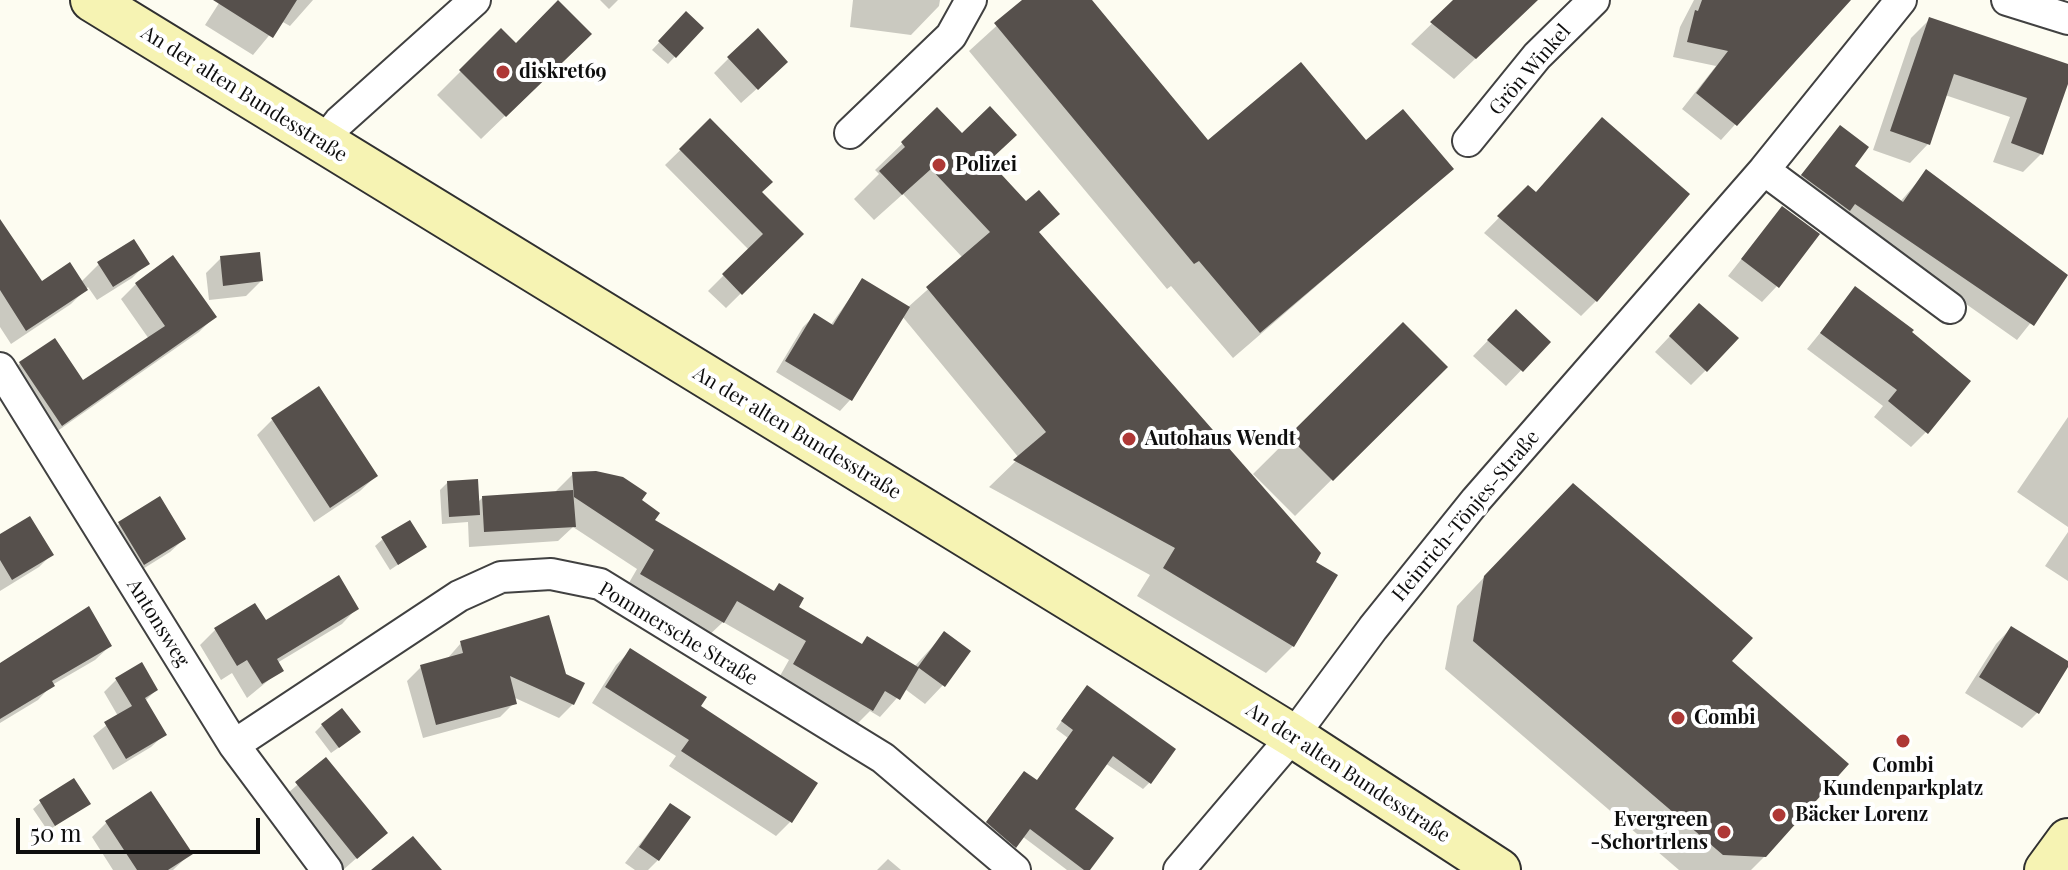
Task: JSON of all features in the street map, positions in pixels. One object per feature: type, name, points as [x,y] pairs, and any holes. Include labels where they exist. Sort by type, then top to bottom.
[{"type":"street","name":"An der alten Bundesstraße","points":[[92,0],[1293,736],[1499,870]]},
{"type":"street","points":[[323,142],[339,122],[475,0]]},
{"type":"street","points":[[850,133],[951,36],[971,0]]},
{"type":"street","name":"Grön Winkel","points":[[1468,141],[1537,56],[1594,0]]},
{"type":"street","name":"Heinrich-Tönjes-Straße","points":[[1179,870],[1293,736],[1373,628],[1476,500],[1764,170],[1901,0]]},
{"type":"street","points":[[2007,0],[2068,19]]},
{"type":"street","points":[[1764,170],[1950,308]]},
{"type":"street","name":"Antonsweg","points":[[0,368],[234,745],[327,870]]},
{"type":"street","name":"Pommersche Straße","points":[[234,745],[459,596],[501,577],[551,574],[600,584],[883,758],[1015,870]]},
{"type":"street","points":[[2046,870],[2068,840]]},
{"type":"building","points":[[213,0],[297,0],[273,38]]},
{"type":"building","points":[[558,0],[592,34],[506,117],[459,70],[501,28],[516,43]]},
{"type":"building","points":[[1022,0],[1092,0],[1208,140],[1301,62],[1366,140],[1403,109],[1454,169],[1260,333],[1199,261],[1194,264],[994,23]]},
{"type":"building","points":[[1453,0],[1538,0],[1476,59],[1430,22]]},
{"type":"building","points":[[1702,0],[1851,0],[1737,126],[1696,93],[1728,51],[1687,42],[1695,10],[1698,11]]},
{"type":"building","points":[[686,11],[704,28],[676,58],[658,41]]},
{"type":"building","points":[[1929,17],[2068,64],[2068,84],[2043,155],[2011,143],[2027,98],[1954,74],[1930,145],[1890,131]]},
{"type":"building","points":[[758,28],[788,62],[758,90],[727,57]]},
{"type":"building","name":"Autohaus Wendt","points":[[990,106],[1017,135],[989,161],[1026,201],[1039,190],[1060,214],[1039,232],[1321,553],[1316,562],[1338,575],[1294,647],[1163,568],[1175,548],[1013,460],[1046,432],[926,287],[990,232],[931,169],[902,195],[879,171],[905,147],[901,142],[937,107],[962,133]]},
{"type":"building","points":[[1602,117],[1690,194],[1597,302],[1497,216],[1528,185],[1536,192]]},
{"type":"building","points":[[710,118],[773,182],[762,192],[804,234],[742,295],[722,274],[763,234],[679,149]]},
{"type":"building","points":[[1840,125],[1869,147],[1855,166],[1903,202],[1926,169],[2068,275],[2034,326],[1855,204],[1850,211],[1801,175]]},
{"type":"building","points":[[1782,206],[1820,234],[1779,288],[1741,259]]},
{"type":"building","points":[[0,219],[42,281],[70,262],[88,290],[26,331],[0,290]]},
{"type":"building","points":[[134,239],[150,264],[113,287],[97,262]]},
{"type":"building","points":[[260,252],[263,281],[223,286],[220,256]]},
{"type":"building","points":[[173,255],[217,317],[62,426],[19,362],[55,338],[83,380],[165,326],[135,283]]},
{"type":"building","points":[[862,278],[910,307],[852,401],[785,361],[814,313],[833,325]]},
{"type":"building","points":[[1855,286],[1914,330],[1912,332],[1971,381],[1928,434],[1888,401],[1897,390],[1820,333]]},
{"type":"building","points":[[1699,303],[1739,338],[1707,372],[1669,336]]},
{"type":"building","points":[[1516,309],[1551,342],[1523,372],[1487,340]]},
{"type":"building","points":[[1403,322],[1448,367],[1333,481],[1288,436]]},
{"type":"building","points":[[319,386],[378,476],[330,508],[271,418]]},
{"type":"building","points":[[596,471],[623,477],[647,493],[642,500],[660,513],[655,520],[774,591],[779,583],[804,598],[799,607],[862,644],[867,636],[918,667],[944,631],[971,651],[945,687],[919,668],[900,700],[885,691],[873,711],[793,664],[806,641],[737,601],[724,623],[640,574],[654,550],[574,497],[572,472]]},
{"type":"building","points":[[478,479],[480,515],[449,517],[447,481]]},
{"type":"building","points":[[1573,483],[1753,638],[1732,661],[1849,764],[1766,857],[1723,855],[1473,641],[1484,576]]},
{"type":"building","points":[[573,490],[576,527],[484,532],[482,496]]},
{"type":"building","points":[[160,496],[186,539],[144,565],[118,522]]},
{"type":"building","points":[[30,516],[54,555],[12,580],[0,560],[0,534]]},
{"type":"building","points":[[410,520],[427,547],[398,565],[381,537]]},
{"type":"building","points":[[339,575],[359,609],[277,659],[284,671],[262,684],[247,660],[237,666],[214,628],[255,603],[266,620]]},
{"type":"building","points":[[89,606],[112,646],[52,681],[55,686],[0,719],[0,663]]},
{"type":"building","points":[[549,615],[566,674],[585,683],[574,705],[510,676],[517,704],[436,725],[420,665],[463,653],[460,641]]},
{"type":"building","points":[[2011,626],[2068,661],[2068,667],[2039,714],[1979,677]]},
{"type":"building","points":[[630,648],[707,697],[701,706],[818,783],[792,823],[681,751],[689,740],[605,687]]},
{"type":"building","points":[[142,662],[158,690],[145,698],[167,735],[126,759],[104,722],[132,706],[115,678]]},
{"type":"building","points":[[1087,685],[1176,749],[1151,784],[1113,756],[1075,809],[1114,838],[1090,870],[1084,870],[1030,829],[1016,848],[986,822],[1024,771],[1037,780],[1073,730],[1061,721]]},
{"type":"building","points":[[342,708],[361,732],[339,748],[321,724]]},
{"type":"building","points":[[326,757],[388,833],[357,859],[295,782]]},
{"type":"building","points":[[74,778],[91,804],[55,826],[39,800]]},
{"type":"building","points":[[151,791],[193,854],[168,870],[137,870],[105,821]]},
{"type":"building","points":[[670,803],[691,817],[659,861],[639,847]]},
{"type":"building","points":[[413,836],[442,870],[371,870]]},
{"type":"place","name":"diskret69","points":[[503,72]]},
{"type":"place","name":"Polizei","points":[[939,165]]},
{"type":"place","name":"Autohaus Wendt","points":[[1129,439]]},
{"type":"place","name":"Combi","points":[[1678,718]]},
{"type":"place","name":"Combi Kundenparkplatz","points":[[1903,741]]},
{"type":"place","name":"Bäcker Lorenz","points":[[1779,815]]},
{"type":"place","name":"Evergreen -Schortrlens","points":[[1724,832]]}]
